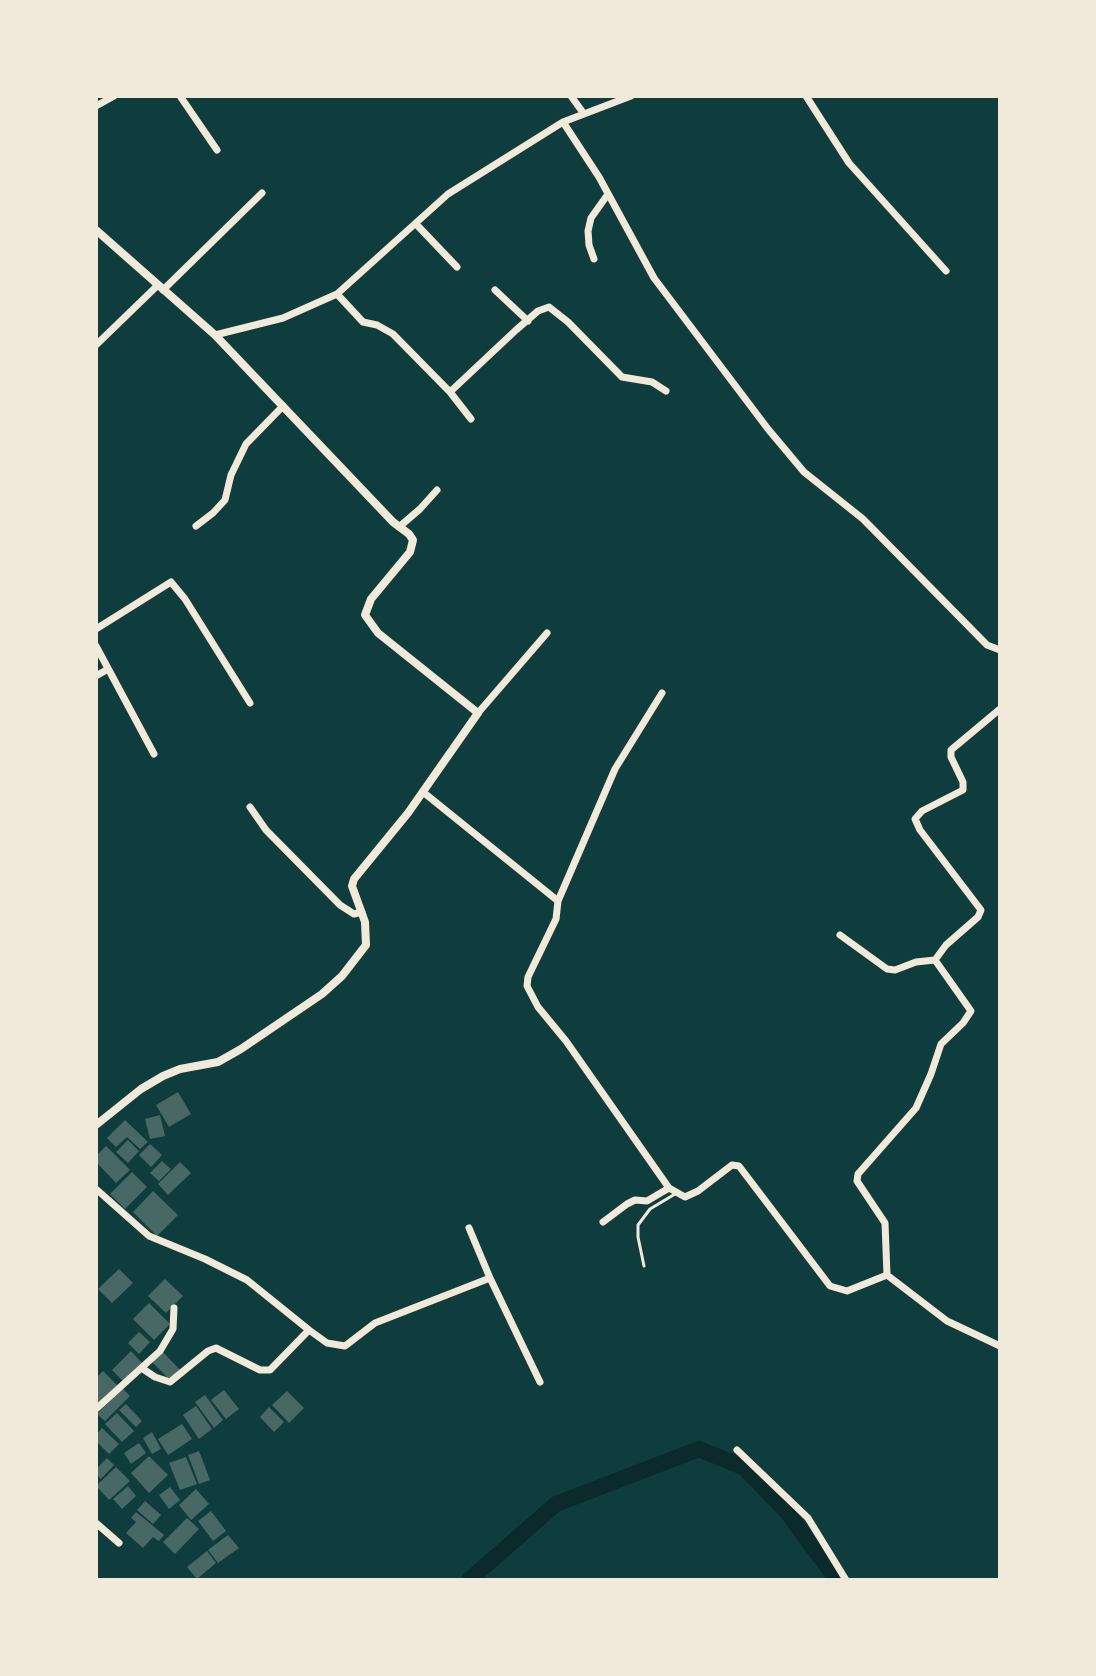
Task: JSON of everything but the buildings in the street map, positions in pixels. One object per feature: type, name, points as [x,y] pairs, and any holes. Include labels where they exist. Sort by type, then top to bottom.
[{"type":"street","points":[[96,106],[114,96]]},
{"type":"street","points":[[180,96],[217,150]]},
{"type":"street","points":[[571,96],[584,114]]},
{"type":"street","points":[[215,335],[283,318],[337,294],[448,194],[563,122],[631,96]]},
{"type":"street","points":[[806,96],[849,163],[946,271]]},
{"type":"street","points":[[563,122],[608,194],[654,278],[728,378],[804,472],[863,519],[987,645],[1000,650]]},
{"type":"street","points":[[96,345],[262,193]]},
{"type":"street","points":[[594,259],[588,231],[595,210],[608,194]]},
{"type":"street","points":[[416,224],[457,267]]},
{"type":"street","points":[[96,230],[215,335],[409,534],[413,547],[371,599],[366,608],[367,621],[398,650],[478,713]]},
{"type":"street","points":[[495,290],[528,321]]},
{"type":"street","points":[[337,294],[363,322],[377,325],[393,334],[450,392],[471,419]]},
{"type":"street","points":[[450,392],[541,309],[551,308],[622,377],[652,382],[666,391]]},
{"type":"street","points":[[196,526],[225,500],[231,475],[246,444],[283,406]]},
{"type":"street","points":[[399,527],[437,490]]},
{"type":"street","points":[[96,629],[171,582],[185,599],[250,703]]},
{"type":"street","points":[[96,1125],[141,1089],[180,1069],[218,1062],[273,1029],[342,976],[366,945],[362,912],[352,886],[354,879],[423,792],[478,713],[547,633]]},
{"type":"street","points":[[96,646],[154,754]]},
{"type":"street","points":[[96,676],[108,669]]},
{"type":"street","points":[[662,693],[615,769],[558,901],[556,919],[528,977],[527,986],[538,1007],[566,1041],[672,1191],[685,1197],[691,1195],[732,1165],[739,1166],[830,1286],[847,1291],[887,1275]]},
{"type":"street","points":[[840,935],[887,969],[900,969],[916,962],[935,960],[946,945],[978,917],[981,910],[920,830],[915,819],[922,811],[963,790],[951,750],[1000,709]]},
{"type":"street","points":[[423,792],[558,901]]},
{"type":"street","points":[[250,807],[266,830],[340,905],[354,914],[362,912]]},
{"type":"street","points":[[887,1275],[885,1223],[863,1192],[857,1177],[916,1108],[941,1044],[971,1011],[935,960]]},
{"type":"street","points":[[96,1189],[149,1236],[247,1280],[327,1343],[345,1346],[375,1323],[490,1278]]},
{"type":"street","points":[[603,1222],[635,1200],[647,1201],[672,1191]]},
{"type":"street","points":[[469,1228],[540,1382]]},
{"type":"street","points":[[887,1275],[947,1321],[1000,1346]]},
{"type":"street","points":[[96,1409],[160,1351],[173,1329],[174,1308]]},
{"type":"street","points":[[143,1369],[170,1382],[216,1348],[260,1370],[270,1370],[309,1330]]},
{"type":"street","points":[[737,1450],[808,1518],[846,1580]]},
{"type":"street","points":[[96,1523],[119,1543]]},
{"type":"lane","points":[[644,1266],[638,1225],[650,1209],[672,1191]]},
{"type":"waterway","points":[[469,1580],[556,1504],[699,1449],[743,1467],[787,1512],[837,1580]]}]
